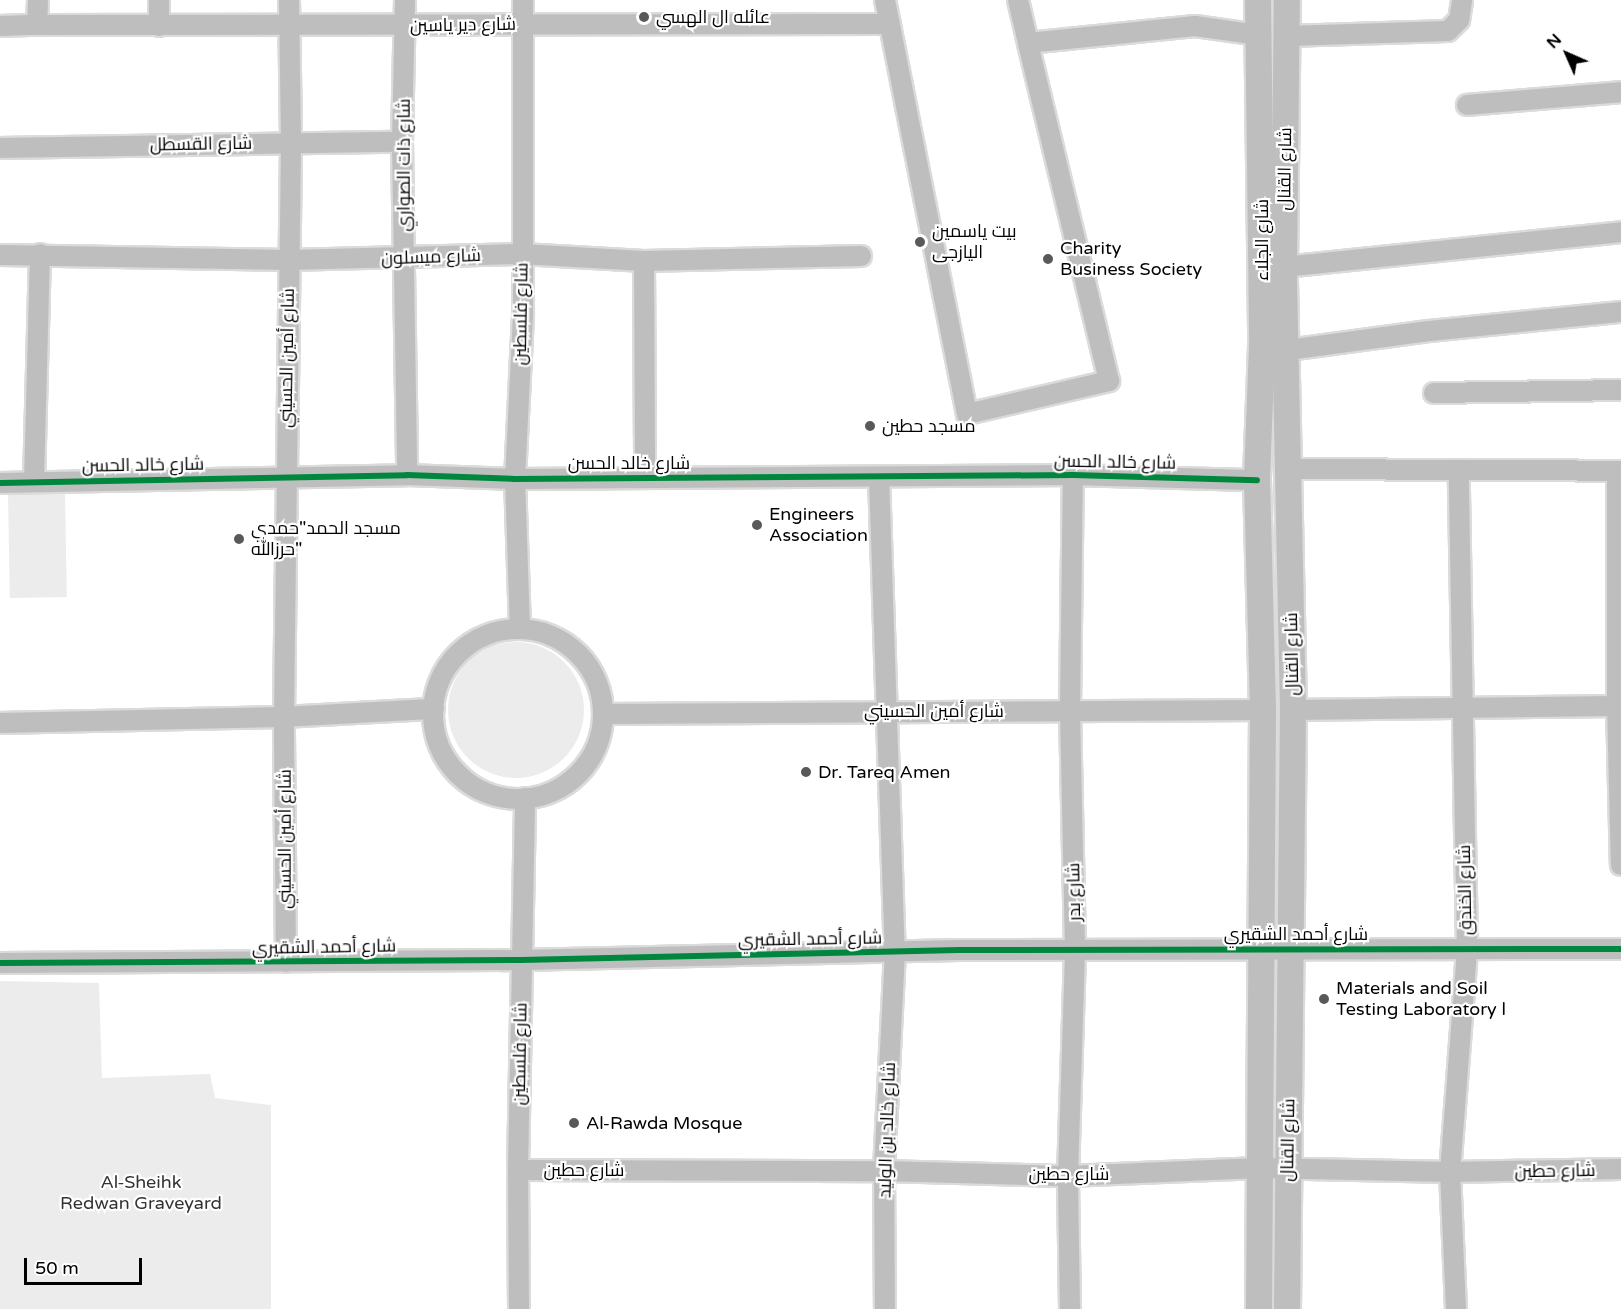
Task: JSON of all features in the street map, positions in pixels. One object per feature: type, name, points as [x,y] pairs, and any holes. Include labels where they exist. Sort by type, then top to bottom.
[{"type":"main road","name":"شارع الجلاء","points":[[1257,480],[1262,347],[1258,0]]},
{"type":"main road","name":"شارع القنال","points":[[1287,0],[1284,267],[1288,350],[1293,710],[1287,1309]]},
{"type":"main road","name":"شارع القنال","points":[[1257,480],[1263,710],[1259,1309]]},
{"type":"street","points":[[37,25],[38,0]]},
{"type":"street","points":[[159,0],[159,26]]},
{"type":"street","name":"شارع أمين الحسيني","points":[[286,962],[284,717],[285,477],[291,142],[289,0]]},
{"type":"street","name":"شارع ذات الصواري","points":[[405,0],[402,142],[407,475]]},
{"type":"street","name":"شارع فلسطين","points":[[520,629],[515,479],[523,313],[523,0]]},
{"type":"street","points":[[885,0],[967,414],[1109,381],[1018,0]]},
{"type":"street","points":[[1287,36],[1448,31],[1459,20],[1462,0]]},
{"type":"street","name":"شارع دير ياسين","points":[[0,26],[890,24]]},
{"type":"street","points":[[1028,43],[1195,26],[1259,35]]},
{"type":"street","points":[[1467,105],[1621,92]]},
{"type":"street","name":"شارع القسطل","points":[[0,148],[402,142]]},
{"type":"street","points":[[1284,267],[1621,232]]},
{"type":"street","points":[[34,482],[40,254]]},
{"type":"street","name":"شارع ميسلون","points":[[0,255],[289,260],[522,254],[644,261],[861,256]]},
{"type":"street","points":[[644,261],[645,478]]},
{"type":"street","points":[[1288,350],[1429,331],[1621,312]]},
{"type":"street","points":[[1434,393],[1621,390]]},
{"type":"street","points":[[1289,469],[1619,471],[1621,865]]},
{"type":"street","name":"شارع الخندق","points":[[1456,1309],[1450,1172],[1467,948],[1461,707],[1459,471]]},
{"type":"street","name":"شارع خالد الحسن","points":[[0,483],[407,475],[515,479],[1073,475],[1257,480]]},
{"type":"street","name":"شارع بدر","points":[[1070,1309],[1068,1176],[1075,949],[1070,710],[1073,475]]},
{"type":"street","name":"شارع خالد بن الوليد","points":[[879,477],[895,952],[884,1170],[885,1309]]},
{"type":"street","points":[[520,629],[556,637],[579,653],[595,676],[602,695],[604,714],[596,748],[579,774],[553,792],[525,798],[494,795],[469,783],[458,774],[442,751],[434,726],[434,710],[441,679],[458,653],[484,636],[520,629]]},
{"type":"street","points":[[1293,710],[1619,706]]},
{"type":"street","points":[[0,723],[284,717],[434,710]]},
{"type":"street","name":"شارع أمين الحسيني","points":[[604,714],[1263,710]]},
{"type":"street","name":"شارع فلسطين","points":[[519,1309],[518,1170],[525,798]]},
{"type":"street","name":"شارع أحمد الشقيري","points":[[0,963],[521,960],[1075,949],[1621,949]]},
{"type":"street","name":"شارع حطين","points":[[518,1170],[884,1170],[1068,1176],[1260,1168],[1450,1172],[1621,1169]]},
{"type":"green space","points":[[65,493],[67,597],[10,598],[8,494]]},
{"type":"green space","points":[[516,642],[542,648],[564,662],[578,684],[584,710],[578,736],[564,758],[542,772],[516,778],[490,772],[468,758],[454,736],[448,710],[454,684],[468,662],[490,648]]},
{"type":"green space","name":"Al-Sheihk Redwan Graveyard","points":[[0,981],[99,983],[102,1078],[210,1074],[215,1098],[271,1105],[271,1309],[0,1309]]},
{"type":"cycle path","points":[[0,483],[407,475],[515,479],[1073,475],[1257,480]]},
{"type":"cycle path","points":[[0,963],[521,960],[959,950],[1621,949]]},
{"type":"place","name":"عائله ال الهسي","points":[[644,17]]},
{"type":"place","name":"بيت ياسمين اليازجى","points":[[920,242]]},
{"type":"place","name":"Charity Business Society","points":[[1048,259]]},
{"type":"place","name":"مسجد حطين","points":[[870,426]]},
{"type":"place","name":"Engineers Association","points":[[757,525]]},
{"type":"place","name":"مسجد الحمد\"حمدي حرزالله\"","points":[[239,539]]},
{"type":"place","name":"Dr. Tareq Amen","points":[[806,772]]},
{"type":"place","name":"Materials and Soil Testing Laboratory l","points":[[1324,999]]},
{"type":"place","name":"Al-Rawda Mosque","points":[[574,1123]]}]
